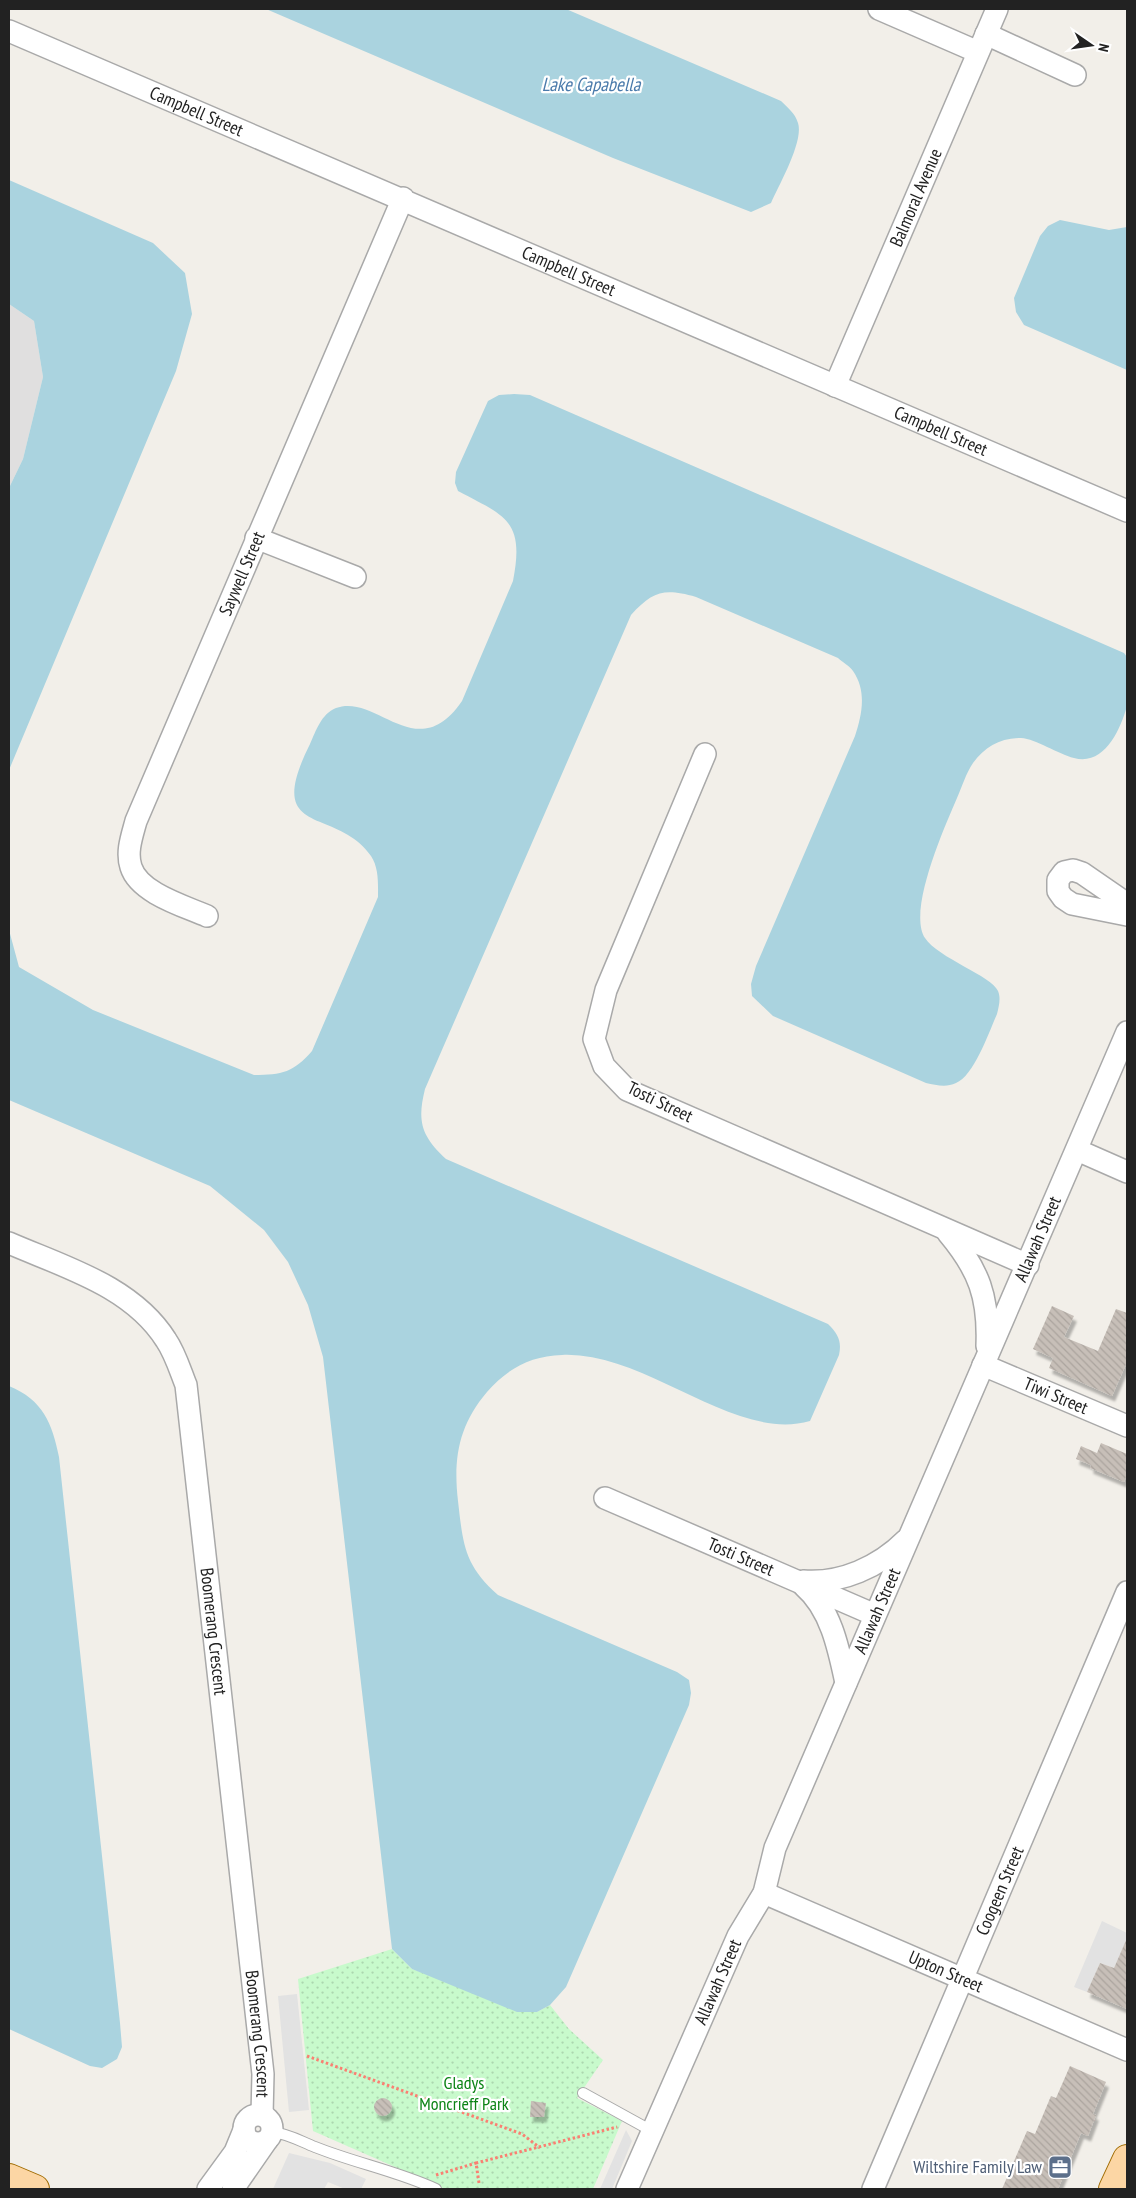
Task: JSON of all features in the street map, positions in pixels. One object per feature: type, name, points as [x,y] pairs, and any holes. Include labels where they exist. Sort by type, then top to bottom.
[{"type":"main road","points":[[1113,2189],[1127,2159]]},
{"type":"main road","points":[[9,2178],[35,2189]]},
{"type":"street","points":[[879,9],[1075,75]]},
{"type":"street","name":"Balmoral Avenue","points":[[835,386],[997,9]]},
{"type":"street","name":"Campbell Street","points":[[9,31],[402,198],[1127,511]]},
{"type":"street","name":"Saywell Street","points":[[207,916],[153,892],[137,878],[131,867],[129,848],[136,821],[402,198]]},
{"type":"street","points":[[256,538],[355,577]]},
{"type":"street","name":"Tosti Street","points":[[705,754],[606,990],[594,1039],[604,1066],[627,1090],[1028,1265]]},
{"type":"street","points":[[1127,904],[1078,871],[1064,872],[1058,880],[1058,891],[1068,902],[1127,915]]},
{"type":"street","name":"Allawah Street","points":[[627,2189],[738,1936],[764,1893],[775,1848],[1127,1032]]},
{"type":"street","points":[[1077,1150],[1127,1172]]},
{"type":"street","points":[[946,1230],[969,1261],[982,1284],[988,1316],[985,1361]]},
{"type":"street","name":"Boomerang Crescent","points":[[9,1243],[98,1281],[124,1296],[148,1317],[166,1339],[186,1385],[263,2074],[265,2134]]},
{"type":"street","name":"Tiwi Street","points":[[985,1361],[1127,1426]]},
{"type":"street","name":"Tosti Street","points":[[605,1498],[875,1615]]},
{"type":"street","points":[[795,1581],[832,1580],[853,1574],[880,1561],[908,1539]]},
{"type":"street","points":[[795,1581],[809,1591],[825,1616],[835,1641],[846,1683]]},
{"type":"street","name":"Coogeen Street","points":[[873,2189],[1127,1592]]},
{"type":"street","name":"Upton Street","points":[[764,1893],[1127,2050]]},
{"type":"street","points":[[220,2184],[244,2130],[245,2122],[250,2116],[265,2134]]},
{"type":"street","points":[[198,2189],[220,2184],[265,2134]]},
{"type":"street","points":[[245,2189],[265,2134]]},
{"type":"lane","points":[[583,2093],[652,2131]]},
{"type":"lane","points":[[265,2134],[291,2136],[315,2147],[412,2178],[436,2189]]},
{"type":"path","points":[[308,2056],[522,2134],[540,2148]]},
{"type":"path","points":[[428,2178],[476,2163],[620,2127]]},
{"type":"path","points":[[476,2163],[478,2183]]},
{"type":"shaded area","points":[[9,304],[34,321],[43,377],[23,459],[9,488]]},
{"type":"shaded area","points":[[1102,1921],[1127,1933],[1127,1949],[1123,1948],[1114,1968],[1100,1963],[1087,1992],[1074,1987]]},
{"type":"shaded area","points":[[297,1994],[309,2110],[289,2112],[278,1996]]},
{"type":"shaded area","points":[[626,2130],[632,2141],[612,2189],[600,2189]]},
{"type":"shaded area","points":[[289,2153],[330,2163],[366,2179],[361,2189],[345,2189],[328,2182],[324,2189],[273,2189]]},
{"type":"green space","name":"Gladys Moncrieff Park","points":[[392,1949],[412,1969],[537,2012],[550,2005],[569,2029],[603,2060],[577,2098],[622,2121],[593,2189],[445,2189],[313,2131],[298,1979]]},
{"type":"water","name":"Lake Capabella","points":[[266,9],[566,9],[781,101],[797,119],[799,131],[797,141],[790,163],[771,203],[751,212],[613,158]]},
{"type":"water","points":[[9,180],[153,243],[185,273],[192,314],[176,371],[9,770],[9,488],[23,459],[43,377],[34,321],[9,304]]},
{"type":"water","points":[[1060,220],[1109,230],[1127,227],[1127,370],[1024,325],[1016,312],[1014,298],[1040,236],[1048,226]]},
{"type":"water","points":[[499,395],[530,395],[1124,653],[1127,657],[1129,688],[1127,706],[1115,736],[1102,752],[1094,757],[1085,759],[1074,758],[1027,739],[1013,738],[988,748],[978,757],[968,771],[944,828],[930,868],[924,889],[921,925],[925,938],[941,953],[994,985],[998,991],[999,1002],[997,1014],[985,1042],[969,1072],[956,1083],[945,1086],[937,1085],[926,1083],[773,1016],[752,996],[751,984],[756,966],[855,736],[861,711],[862,695],[853,671],[838,658],[685,594],[667,592],[653,596],[631,615],[425,1089],[421,1110],[423,1127],[431,1143],[446,1159],[828,1324],[838,1338],[840,1350],[810,1421],[781,1424],[751,1419],[720,1409],[626,1367],[594,1358],[562,1355],[530,1361],[503,1376],[478,1404],[464,1430],[456,1470],[460,1516],[467,1553],[478,1574],[498,1595],[677,1672],[689,1680],[691,1693],[689,1705],[566,1987],[550,2005],[537,2012],[517,2012],[412,1969],[392,1949],[323,1357],[308,1305],[288,1262],[264,1230],[210,1186],[9,1100],[9,930],[19,967],[93,1010],[254,1075],[287,1071],[299,1064],[312,1051],[378,897],[378,881],[374,861],[356,840],[340,830],[309,817],[299,808],[294,795],[297,774],[320,723],[326,714],[336,708],[351,706],[367,710],[398,724],[413,728],[429,728],[445,720],[462,701],[513,581],[516,545],[508,522],[488,507],[458,491],[455,483],[456,472],[488,401]]},
{"type":"water","points":[[9,1386],[30,1398],[44,1414],[53,1434],[59,1457],[122,2047],[117,2059],[102,2068],[90,2066],[9,2029]]},
{"type":"building","points":[[1052,1306],[1074,1316],[1064,1337],[1098,1351],[1116,1309],[1127,1313],[1127,1362],[1112,1396],[1049,1368],[1053,1358],[1033,1349]]},
{"type":"building","points":[[1101,1443],[1127,1454],[1127,1474],[1124,1482],[1090,1468],[1091,1465],[1076,1459],[1081,1446],[1097,1453]]},
{"type":"building","points":[[1127,1938],[1127,2009],[1087,1992],[1100,1963],[1114,1968]]},
{"type":"building","points":[[1070,2066],[1106,2082],[1093,2114],[1096,2115],[1088,2136],[1081,2133],[1058,2189],[1002,2189],[1027,2131],[1035,2134],[1051,2096],[1056,2098]]},
{"type":"building","points":[[383,2098],[389,2101],[392,2107],[389,2113],[383,2116],[377,2113],[374,2107],[377,2101]]},
{"type":"building","points":[[531,2101],[546,2103],[544,2117],[530,2117]]},
{"type":"place","name":"Wiltshire Family Law","points":[[1060,2167]]}]
